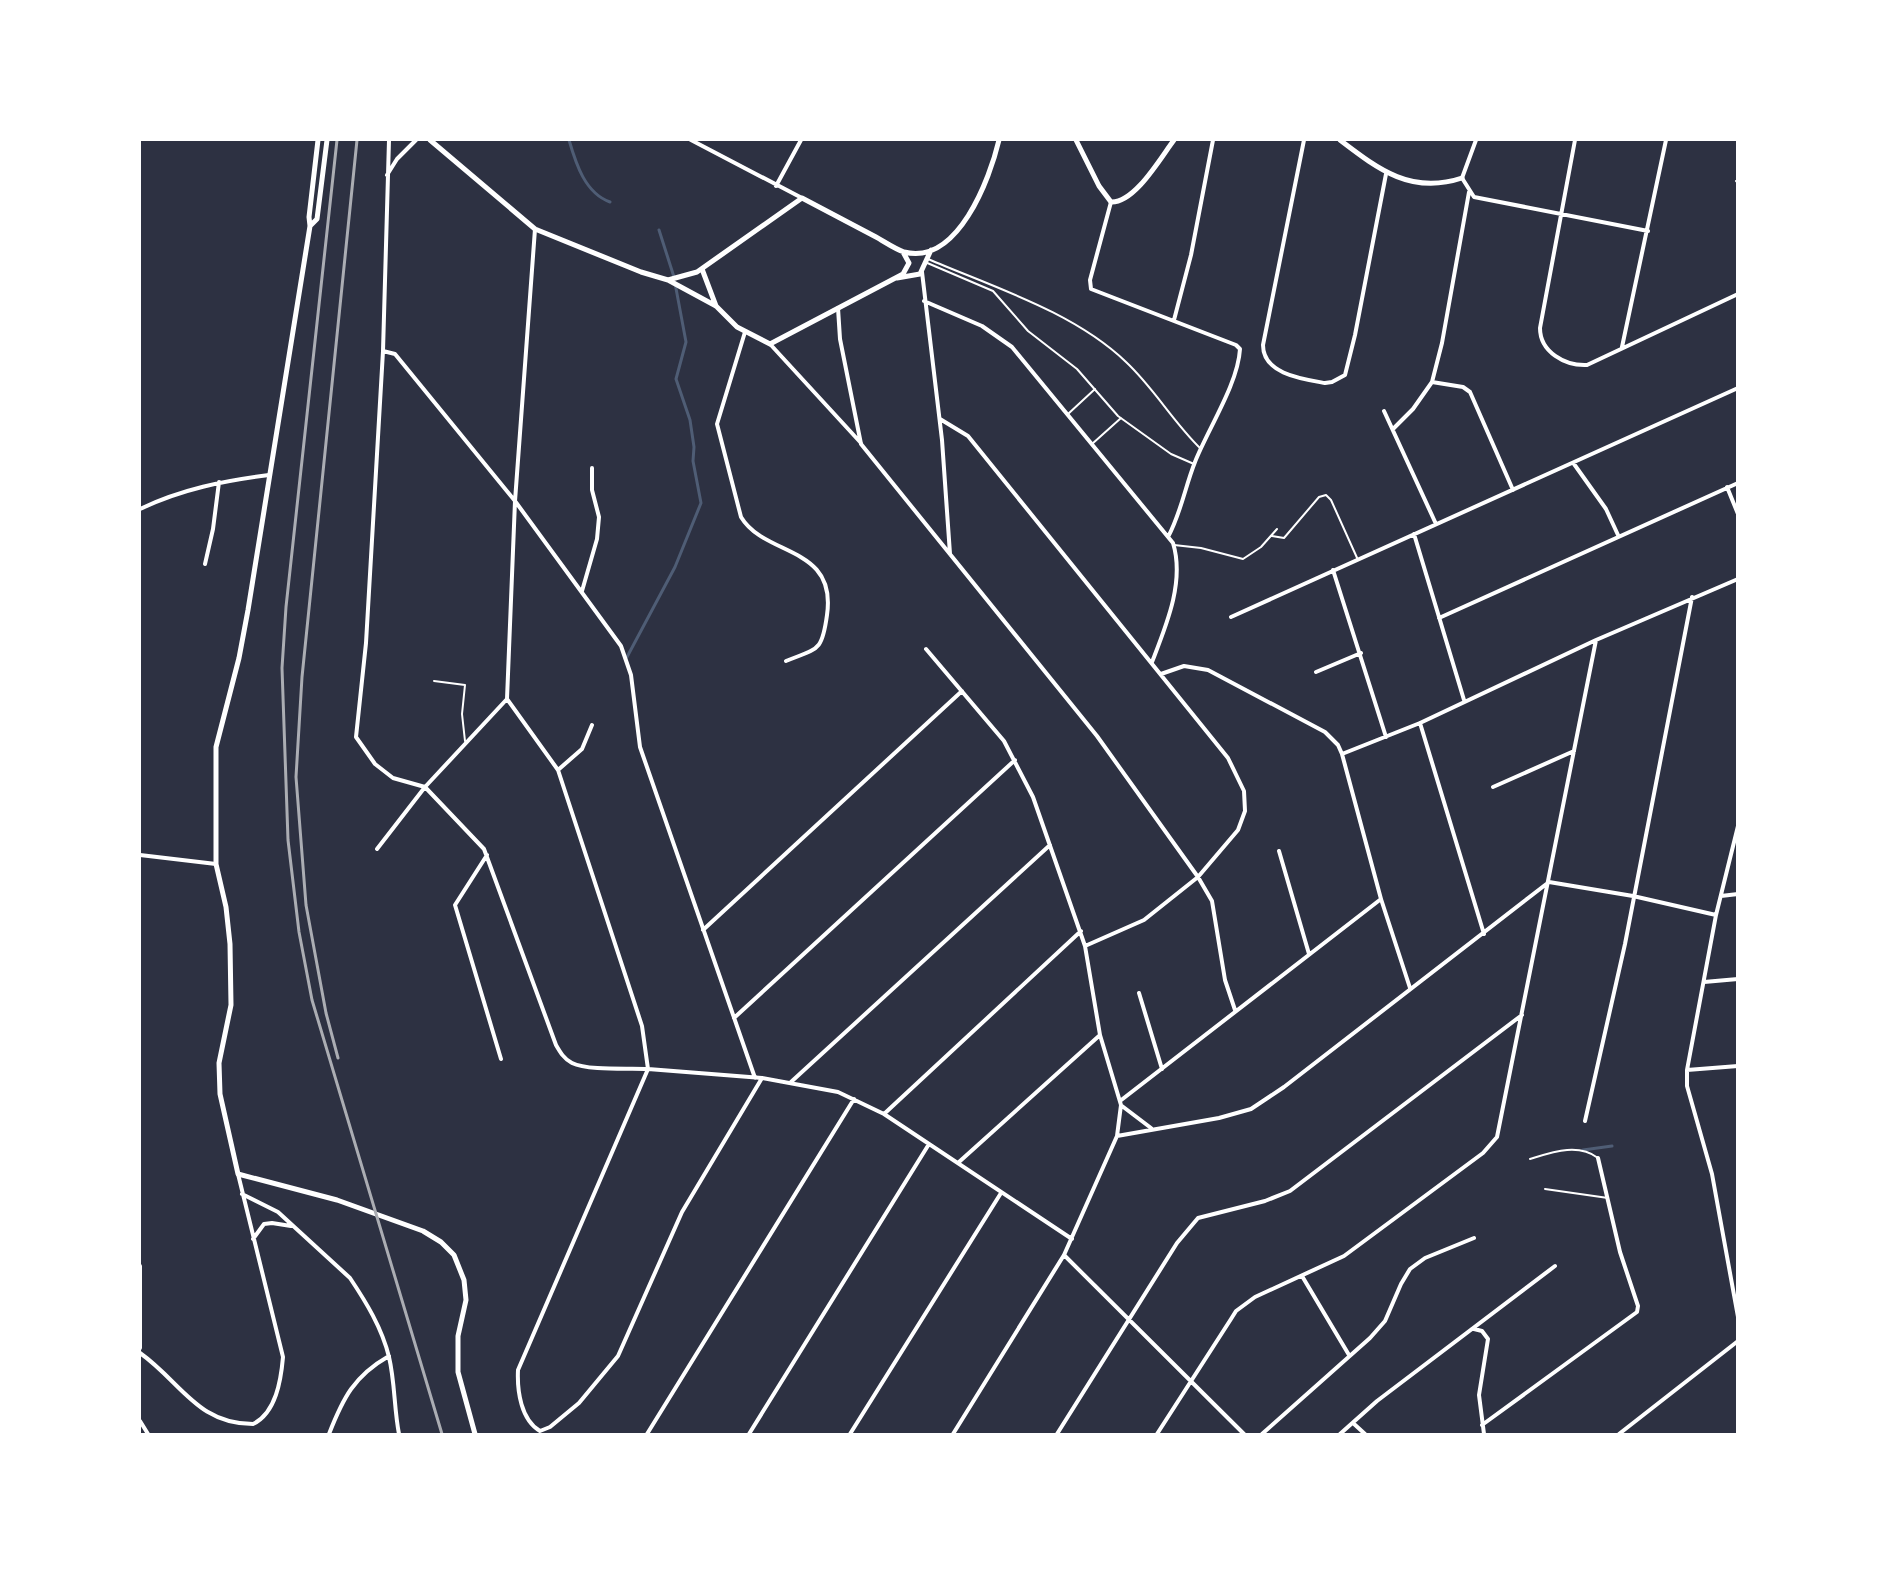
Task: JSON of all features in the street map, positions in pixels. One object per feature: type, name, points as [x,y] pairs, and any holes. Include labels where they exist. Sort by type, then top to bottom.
[{"type":"street","points":[[140,1353],[204,1410],[224,1422],[253,1424],[261,1420],[273,1401],[283,1357],[253,1240],[220,1094],[219,1063],[231,1005],[230,944],[226,907],[216,864],[216,747],[239,658],[310,226],[309,217],[318,140]]},
{"type":"street","points":[[310,226],[317,219],[327,140]]},
{"type":"street","points":[[389,140],[383,351],[366,643],[356,737],[375,764],[393,778],[425,787],[488,854],[556,1045],[562,1055],[572,1063],[584,1066],[762,1078],[838,1092],[884,1114],[1072,1239]]},
{"type":"street","points":[[387,176],[397,159],[416,140]]},
{"type":"street","points":[[430,140],[535,229],[641,272],[668,280],[716,306],[745,332],[770,344],[861,444],[1097,736],[1198,877],[1212,901],[1225,980],[1235,1010]]},
{"type":"street","points":[[692,140],[903,252],[918,253],[932,250]]},
{"type":"street","points":[[776,186],[801,140]]},
{"type":"street","points":[[950,554],[940,419],[922,272],[925,260],[932,250],[975,208],[993,165],[999,140]]},
{"type":"street","points":[[1076,140],[1099,186],[1111,202]]},
{"type":"street","points":[[1111,202],[1123,200],[1133,192],[1174,140]]},
{"type":"street","points":[[1174,320],[1191,255],[1213,140]]},
{"type":"street","points":[[1304,140],[1263,352],[1266,361],[1274,368],[1325,383],[1345,375],[1386,174]]},
{"type":"street","points":[[1340,140],[1386,174],[1407,181],[1443,183],[1462,178]]},
{"type":"street","points":[[1476,140],[1462,178],[1469,192],[1479,199],[1648,231]]},
{"type":"street","points":[[1575,140],[1540,328],[1542,342],[1555,356],[1578,365],[1587,365],[1737,294]]},
{"type":"street","points":[[1622,348],[1666,140]]},
{"type":"street","points":[[1393,429],[1413,409],[1432,382],[1442,343],[1469,192]]},
{"type":"street","points":[[668,280],[702,269],[802,198]]},
{"type":"street","points":[[1111,202],[1089,283],[1094,291],[1236,345],[1240,352],[1223,400],[1194,464],[1179,516],[1168,537]]},
{"type":"street","points":[[535,229],[515,501],[507,699],[558,770],[642,1026],[648,1069],[550,1301],[518,1370],[525,1415],[531,1426],[541,1433],[579,1403],[618,1356],[682,1212],[762,1078]]},
{"type":"street","points":[[770,344],[896,278],[908,266],[903,252]]},
{"type":"street","points":[[918,253],[925,260]]},
{"type":"street","points":[[702,269],[716,306]]},
{"type":"street","points":[[896,278],[916,276],[922,272]]},
{"type":"street","points":[[924,302],[982,326],[1006,341],[1174,545],[1176,568],[1174,594],[1152,662]]},
{"type":"street","points":[[838,307],[842,349],[861,444]]},
{"type":"street","points":[[745,332],[717,424],[741,517],[748,528],[812,563],[825,587],[827,598],[824,640],[817,648],[786,661]]},
{"type":"street","points":[[383,351],[395,354],[515,501],[612,632],[627,657],[640,747],[755,1078]]},
{"type":"street","points":[[1432,382],[1467,389],[1513,490]]},
{"type":"street","points":[[1231,617],[1574,464],[1737,388]]},
{"type":"street","points":[[1384,411],[1436,524]]},
{"type":"street","points":[[940,419],[968,436],[1228,758],[1244,791],[1243,821],[1198,877],[1144,920],[1085,946]]},
{"type":"street","points":[[1574,464],[1606,509],[1618,535]]},
{"type":"street","points":[[582,591],[597,539],[599,517],[592,490],[592,468]]},
{"type":"street","points":[[140,508],[172,494],[219,482],[269,475]]},
{"type":"street","points":[[205,564],[213,529],[219,482]]},
{"type":"street","points":[[1439,618],[1737,483]]},
{"type":"street","points":[[1727,487],[1737,514]]},
{"type":"street","points":[[1414,534],[1464,700]]},
{"type":"street","points":[[1334,570],[1386,737]]},
{"type":"street","points":[[1342,754],[1420,723],[1464,700],[1596,640],[1737,579]]},
{"type":"street","points":[[1585,1121],[1608,1027],[1692,597]]},
{"type":"street","points":[[1157,1434],[1236,1311],[1255,1297],[1344,1256],[1492,1144],[1499,1133],[1596,640]]},
{"type":"street","points":[[926,649],[988,721],[1015,760],[1033,797],[1081,931],[1100,1035],[1121,1103],[1133,1117],[1152,1129]]},
{"type":"street","points":[[1316,672],[1361,653]]},
{"type":"street","points":[[1161,674],[1184,666],[1208,670],[1325,732],[1338,745],[1381,899],[1410,988]]},
{"type":"street","points":[[703,930],[962,691]]},
{"type":"street","points":[[377,849],[425,787],[465,741],[507,699]]},
{"type":"street","points":[[1420,723],[1484,934]]},
{"type":"street","points":[[558,770],[582,749],[592,725]]},
{"type":"street","points":[[1492,787],[1574,751]]},
{"type":"street","points":[[734,1018],[1015,760]]},
{"type":"street","points":[[1737,826],[1716,915],[1687,1070],[1688,1092],[1712,1174],[1737,1317]]},
{"type":"street","points":[[791,1082],[1050,845]]},
{"type":"street","points":[[1279,852],[1309,954]]},
{"type":"street","points":[[488,854],[455,905],[501,1059]]},
{"type":"street","points":[[140,855],[216,864]]},
{"type":"street","points":[[1117,1136],[1219,1118],[1251,1109],[1284,1087],[1549,882],[1633,896],[1716,915]]},
{"type":"street","points":[[1721,896],[1737,894]]},
{"type":"street","points":[[953,1434],[1064,1255],[1117,1136],[1121,1103],[1235,1010],[1381,899]]},
{"type":"street","points":[[884,1114],[1081,931]]},
{"type":"street","points":[[1704,982],[1737,979]]},
{"type":"street","points":[[1139,993],[1162,1069]]},
{"type":"street","points":[[1057,1434],[1193,1221],[1265,1201],[1290,1191],[1522,1014]]},
{"type":"street","points":[[959,1162],[1100,1035]]},
{"type":"street","points":[[1687,1070],[1737,1066]]},
{"type":"street","points":[[647,1434],[854,1099]]},
{"type":"street","points":[[749,1434],[929,1144]]},
{"type":"street","points":[[1482,1425],[1637,1312],[1638,1306],[1620,1252],[1598,1158]]},
{"type":"street","points":[[238,1174],[337,1200],[423,1231],[441,1242],[454,1255],[464,1280],[465,1300],[458,1336],[458,1372],[475,1434]]},
{"type":"street","points":[[850,1434],[1001,1193]]},
{"type":"street","points":[[242,1194],[278,1212],[350,1278],[371,1312],[389,1356],[399,1434]]},
{"type":"street","points":[[253,1240],[264,1224],[272,1223],[292,1227]]},
{"type":"street","points":[[1262,1434],[1348,1355],[1370,1338],[1385,1321],[1410,1269],[1425,1258],[1474,1238]]},
{"type":"street","points":[[1064,1255],[1244,1434]]},
{"type":"street","points":[[140,1266],[140,1348]]},
{"type":"street","points":[[1342,1434],[1418,1369],[1555,1266]]},
{"type":"street","points":[[1302,1276],[1348,1355]]},
{"type":"street","points":[[1474,1329],[1482,1331],[1488,1339],[1479,1395],[1484,1434]]},
{"type":"street","points":[[1620,1434],[1737,1341]]},
{"type":"street","points":[[329,1434],[354,1383],[369,1367],[389,1356]]},
{"type":"street","points":[[140,1421],[148,1434]]},
{"type":"street","points":[[1353,1423],[1365,1434]]},
{"type":"lane","points":[[925,260],[993,291],[1028,331],[1077,369],[1121,418],[1171,454],[1194,464]]},
{"type":"lane","points":[[925,260],[1029,300],[1098,341],[1126,362],[1201,449]]},
{"type":"lane","points":[[1068,414],[1095,389]]},
{"type":"lane","points":[[1092,444],[1121,418]]},
{"type":"lane","points":[[1272,536],[1284,538],[1319,497],[1326,495],[1331,500],[1358,560]]},
{"type":"lane","points":[[1174,545],[1189,546],[1243,559],[1251,555],[1277,529]]},
{"type":"lane","points":[[434,681],[465,685],[462,714],[465,741]]},
{"type":"lane","points":[[1530,1159],[1572,1149],[1587,1150],[1598,1158]]},
{"type":"lane","points":[[1545,1189],[1608,1198]]},
{"type":"waterway","points":[[569,140],[578,168],[588,185],[601,198],[610,202]]},
{"type":"waterway","points":[[659,230],[674,277]]},
{"type":"waterway","points":[[627,657],[675,567],[701,503],[693,461],[694,447],[690,420],[676,379],[686,342],[675,283]]},
{"type":"waterway","points":[[1583,1150],[1612,1146]]},
{"type":"railway","points":[[337,140],[286,607],[282,668],[288,840],[299,932],[312,1000],[442,1434]]},
{"type":"railway","points":[[338,1058],[326,1013],[306,905],[296,777],[302,677],[357,140]]}]
